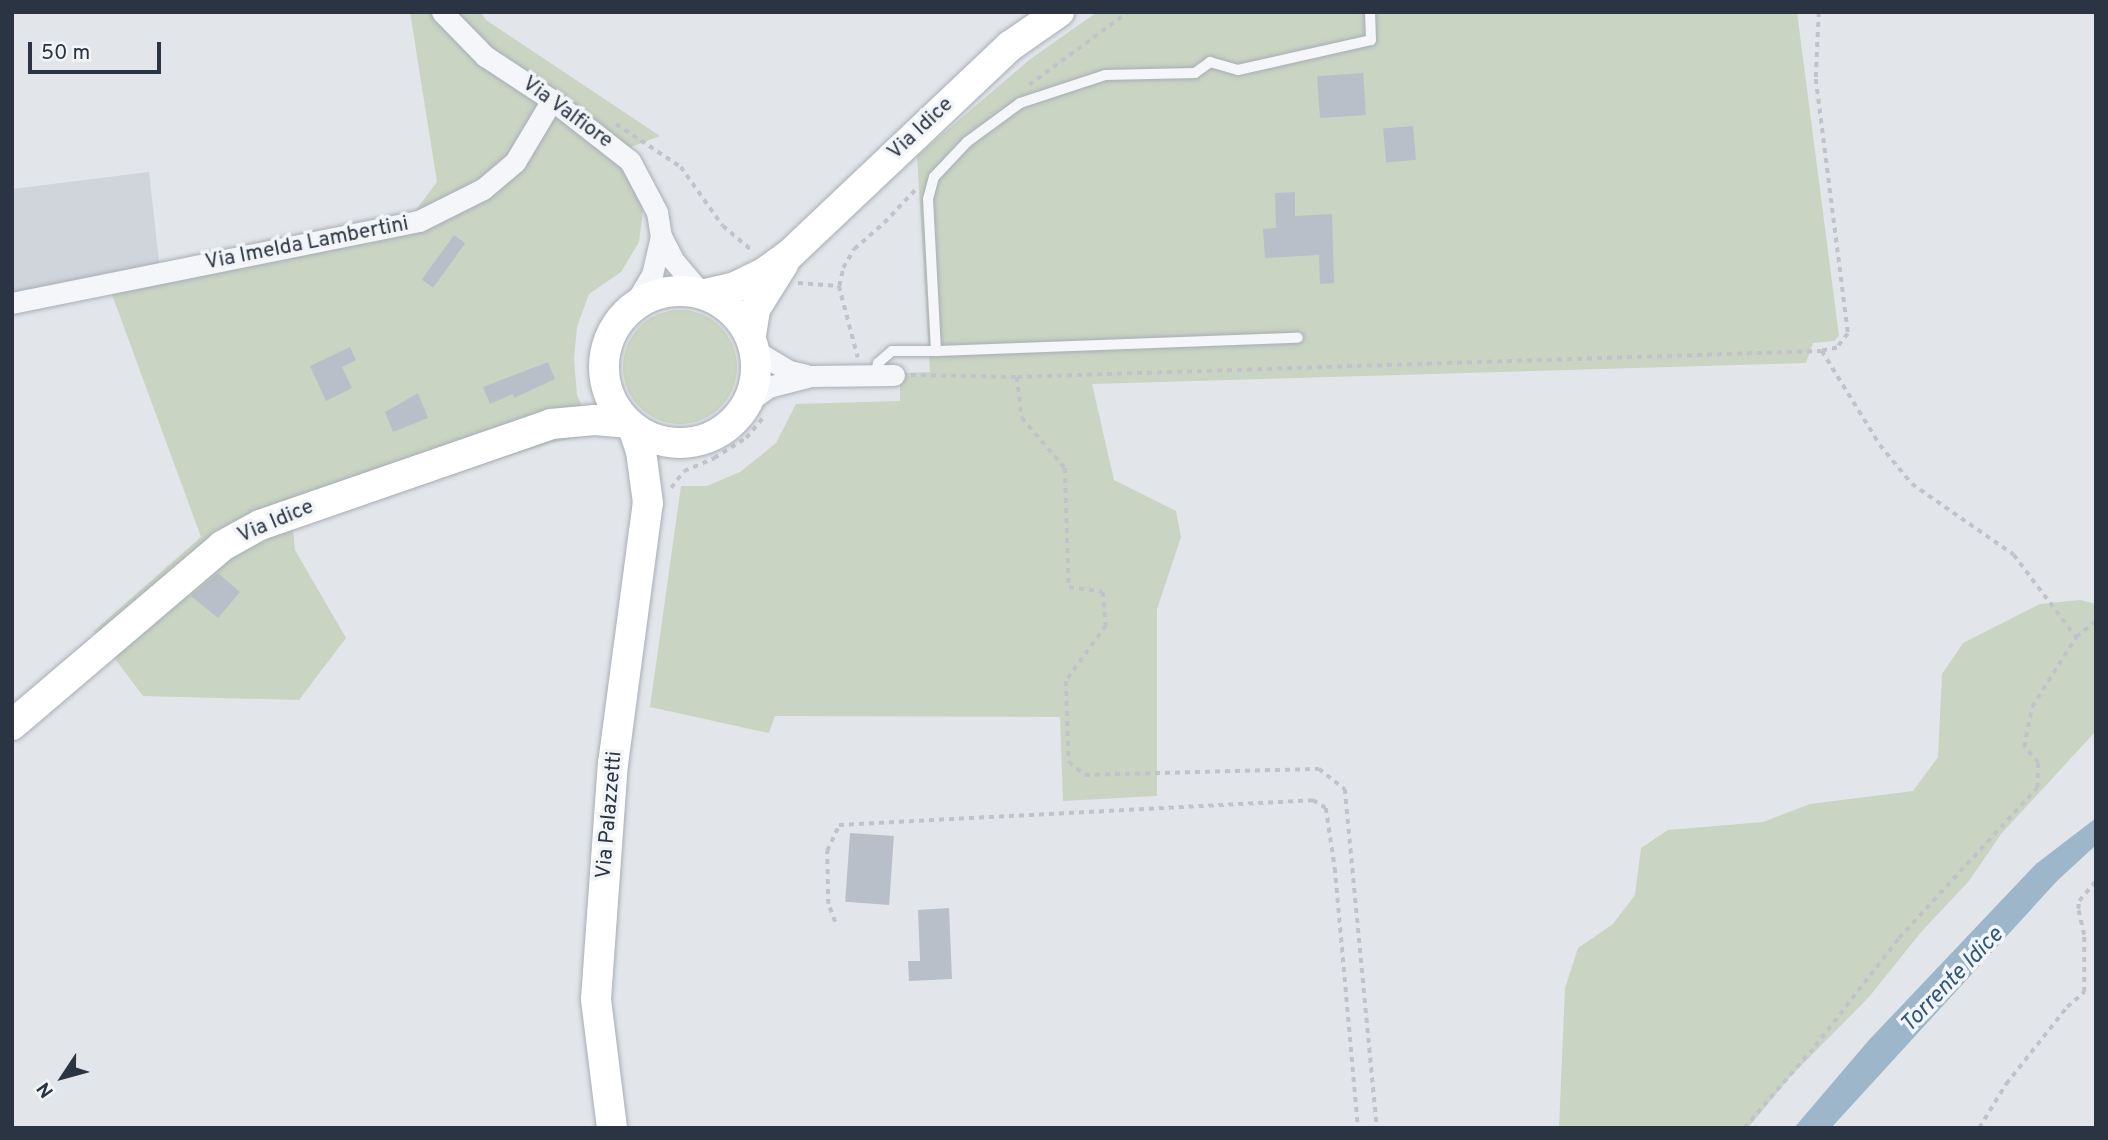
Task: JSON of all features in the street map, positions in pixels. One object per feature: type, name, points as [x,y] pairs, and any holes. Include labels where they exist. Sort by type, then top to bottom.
[{"type":"main road","name":"Via Idice","points":[[630,426],[609,397],[605,349],[616,323],[635,303],[667,290],[702,293],[735,287],[764,273],[776,256],[1010,46],[1059,12]]},
{"type":"main road","name":"Via Idice","points":[[12,725],[222,546],[260,525],[551,424],[594,420],[630,426],[654,440],[688,443],[709,439],[760,404],[752,342],[755,309],[776,256]]},
{"type":"main road","points":[[702,293],[727,305],[752,342]]},
{"type":"main road","name":"Via Idice","points":[[551,424],[586,399],[605,373]]},
{"type":"main road","name":"Via Palazzetti","points":[[630,426],[658,496]]},
{"type":"main road","name":"Via Palazzetti","points":[[612,1128],[596,999],[613,764],[658,496],[665,470],[688,443]]},
{"type":"street","name":"Via Valfiore","points":[[442,12],[485,57],[552,100],[630,161],[657,212],[662,236],[673,260],[702,293]]},
{"type":"street","name":"Via Imelda Lambertini","points":[[12,303],[419,221],[483,189],[515,162],[552,100]]},
{"type":"street","points":[[635,303],[652,275],[662,236]]},
{"type":"street","points":[[752,342],[789,372],[811,376],[877,374]]},
{"type":"street","points":[[760,404],[768,387],[811,376]]},
{"type":"lane","points":[[936,351],[928,199],[934,177],[967,142],[1020,103],[1105,75],[1195,73],[1210,62],[1238,70],[1371,40],[1370,12]]},
{"type":"lane","points":[[877,374],[878,363],[892,351],[1298,338]]},
{"type":"path","points":[[797,283],[839,286],[877,374],[1017,377],[1822,351],[1837,348],[1848,334],[1816,79],[1819,12]]},
{"type":"path","points":[[661,152],[687,174],[723,226],[776,256]]},
{"type":"path","points":[[1822,351],[1880,445],[1912,484],[2014,555],[2076,637]]},
{"type":"path","points":[[1017,377],[1022,418],[1065,468],[1069,587],[1103,592],[1106,626],[1066,681],[1069,762],[1085,775],[1319,769],[1345,789],[1377,1128]]},
{"type":"path","points":[[658,496],[684,471],[714,458],[746,438],[760,404]]},
{"type":"path","points":[[1744,1128],[1815,1046],[1899,938],[2037,789],[2038,764],[2024,747],[2032,707],[2076,637],[2096,621]]},
{"type":"path","points":[[835,922],[828,904],[827,851],[839,825],[1312,800],[1326,808],[1335,868],[1358,1128]]},
{"type":"path","points":[[1979,1128],[2006,1084],[2067,1007],[2084,992],[2084,934],[2078,909],[2079,901],[2096,881]]},
{"type":"shaded area","points":[[149,172],[160,271],[12,299],[12,189]]},
{"type":"green space","points":[[410,12],[481,12],[486,20],[660,136],[626,149],[643,210],[639,242],[621,272],[589,294],[577,327],[574,359],[577,395],[595,434],[550,443],[293,529],[295,550],[346,638],[299,700],[143,696],[94,631],[201,537],[107,281],[409,219],[437,182]]},
{"type":"green space","points":[[1097,12],[1797,12],[1839,336],[1834,341],[1813,343],[1806,363],[1092,384],[1114,480],[1176,511],[1181,537],[1157,609],[1157,796],[1063,801],[1060,717],[775,716],[769,733],[650,707],[681,486],[707,486],[740,472],[776,443],[796,404],[900,401],[900,373],[930,372],[917,156],[1029,60]]},
{"type":"green space","points":[[680,310],[702,314],[720,327],[733,345],[737,367],[733,389],[720,407],[702,420],[680,424],[658,420],[640,407],[627,389],[623,367],[627,345],[640,327],[658,314]]},
{"type":"green space","points":[[2080,600],[2096,604],[2096,731],[2001,834],[1969,881],[1922,931],[1869,997],[1791,1076],[1748,1128],[1559,1128],[1565,988],[1578,948],[1613,924],[1635,895],[1641,848],[1668,830],[1763,822],[1810,804],[1913,791],[1938,757],[1942,674],[1963,643],[2040,604]]},
{"type":"water","name":"Torrente Idice","points":[[2096,818],[2096,845],[2057,881],[1831,1128],[1794,1128],[1869,1040],[2036,864]]},
{"type":"building","points":[[1363,73],[1366,115],[1320,118],[1317,76]]},
{"type":"building","points":[[1413,126],[1416,160],[1386,162],[1383,129]]},
{"type":"building","points":[[1295,192],[1295,216],[1332,214],[1334,283],[1320,284],[1319,255],[1265,258],[1263,229],[1276,228],[1275,193]]},
{"type":"building","points":[[454,235],[465,243],[433,288],[422,279]]},
{"type":"building","points":[[350,347],[356,360],[342,367],[352,388],[326,401],[310,366]]},
{"type":"building","points":[[548,362],[555,379],[514,398],[513,394],[490,404],[483,387]]},
{"type":"building","points":[[418,393],[428,418],[393,432],[385,412]]},
{"type":"building","points":[[218,573],[240,592],[218,618],[191,596]]},
{"type":"building","points":[[850,833],[894,836],[889,905],[845,902]]},
{"type":"building","points":[[949,908],[952,979],[909,981],[908,961],[920,961],[918,910]]}]
